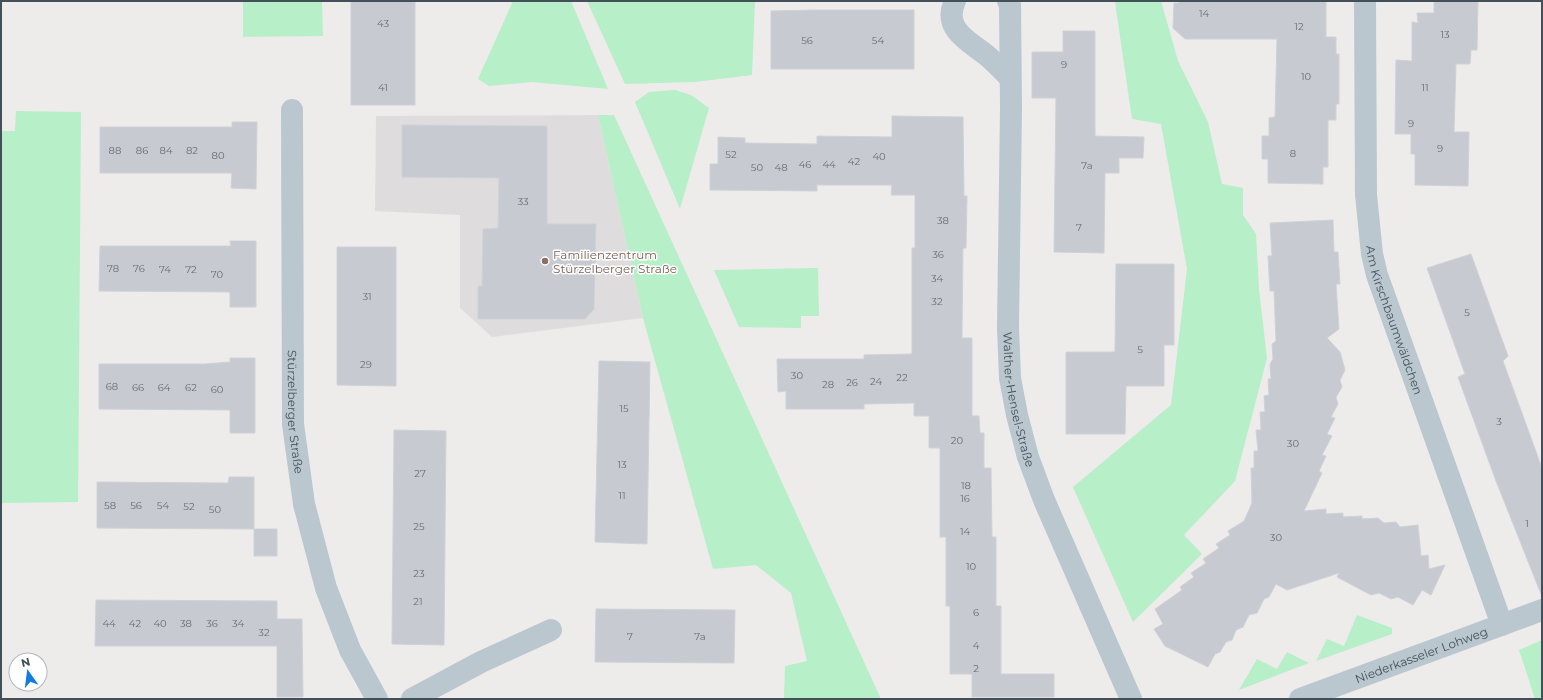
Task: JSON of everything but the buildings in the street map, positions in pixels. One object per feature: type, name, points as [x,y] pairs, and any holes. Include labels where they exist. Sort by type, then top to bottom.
[{"type":"street","points":[[955,1],[952,15],[954,28],[960,35],[986,55],[1010,78]]},
{"type":"street","name":"Walther-Hensel-Straße","points":[[1008,1],[1010,5],[1011,121],[1008,328],[1010,378],[1017,415],[1028,457],[1044,500],[1131,699]]},
{"type":"street","name":"Am Kirschbaumwäldchen","points":[[1365,1],[1366,195],[1372,254],[1382,289],[1502,625]]},
{"type":"street","name":"Stürzelberger Straße","points":[[292,110],[293,424],[304,504],[326,588],[350,650],[377,699]]},
{"type":"street","name":"Niederkasseler Lohweg","points":[[1300,699],[1542,610]]},
{"type":"street","points":[[412,699],[481,662],[551,630]]},
{"type":"shaded area","name":"Familienzentrum Stürzelberger Straße","points":[[598,115],[643,318],[492,337],[460,308],[460,215],[375,211],[376,116]]},
{"type":"green space","points":[[243,1],[322,1],[323,36],[243,37]]},
{"type":"green space","points":[[513,1],[571,1],[608,89],[532,82],[489,86],[478,79]]},
{"type":"green space","points":[[587,1],[755,1],[752,75],[694,82],[625,84]]},
{"type":"green space","points":[[1099,1],[1161,1],[1178,61],[1208,122],[1222,184],[1243,188],[1243,215],[1256,234],[1259,289],[1267,358],[1235,481],[1184,535],[1202,554],[1133,622],[1073,487],[1171,405],[1187,269],[1161,124],[1132,119],[1115,2]]},
{"type":"green space","points":[[675,90],[691,95],[709,108],[680,209],[635,102],[649,92]]},
{"type":"green space","points":[[16,111],[81,112],[78,502],[1,503],[1,131],[15,131]]},
{"type":"green space","points":[[598,115],[614,115],[881,699],[784,699],[785,666],[807,661],[791,593],[756,565],[713,569],[643,318]]},
{"type":"green space","points":[[818,268],[819,316],[801,316],[801,328],[739,327],[714,270]]},
{"type":"green space","points":[[1357,615],[1392,628],[1392,634],[1316,661],[1327,639],[1344,646]]},
{"type":"green space","points":[[1542,640],[1542,699],[1535,699],[1519,650]]},
{"type":"green space","points":[[1287,652],[1309,663],[1239,690],[1257,659],[1277,669]]},
{"type":"place","name":"Familienzentrum Stürzelberger Straße","points":[[545,261]]}]
